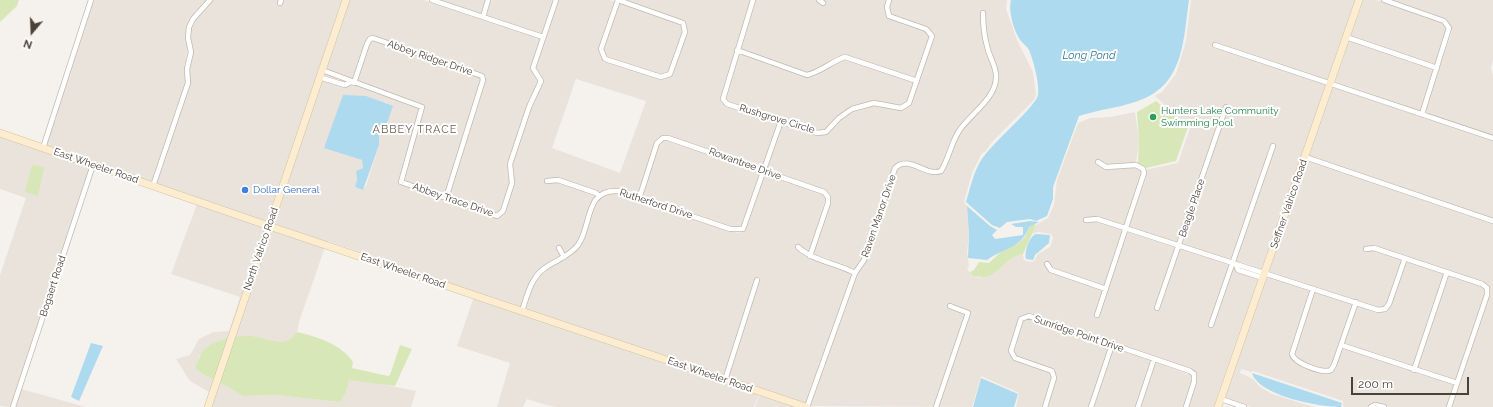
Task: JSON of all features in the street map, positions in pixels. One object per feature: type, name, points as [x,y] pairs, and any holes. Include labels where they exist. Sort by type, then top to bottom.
[{"type":"street","points":[[43,148],[91,0]]},
{"type":"street","points":[[153,186],[188,83],[188,69],[191,52],[188,35],[189,27],[193,19],[210,0]]},
{"type":"street","name":"North Valrico Road","points":[[208,407],[346,0]]},
{"type":"street","points":[[432,0],[543,37],[556,0]]},
{"type":"street","points":[[483,17],[488,0]]},
{"type":"street","points":[[618,0],[683,23],[685,32],[670,74],[661,77],[605,59],[601,49],[618,0]]},
{"type":"street","name":"Rushgrove Circle","points":[[753,0],[723,99],[728,104],[811,131],[826,132],[840,118],[852,109],[874,103],[901,108],[909,104],[932,36],[926,29],[889,16],[887,7],[889,0]]},
{"type":"street","name":"Seffner Valrico Road","points":[[1218,407],[1359,0]]},
{"type":"street","points":[[1384,0],[1447,22],[1450,31],[1422,114]]},
{"type":"street","name":"Raven Manor Drive","points":[[806,407],[855,273],[864,260],[895,168],[900,163],[905,162],[933,172],[941,170],[952,142],[996,85],[996,69],[985,40],[983,13]]},
{"type":"street","name":"Abbey Trace Drive","points":[[320,74],[339,77],[352,83],[422,107],[401,182],[498,216],[503,211],[513,181],[510,164],[529,107],[541,81],[533,71],[543,37]]},
{"type":"street","points":[[1346,37],[1437,68]]},
{"type":"street","name":"Abbey Ridger Drive","points":[[352,83],[367,44],[370,39],[373,38],[482,76],[483,80],[446,198]]},
{"type":"street","points":[[1215,45],[1493,138]]},
{"type":"street","points":[[737,50],[807,75],[813,74],[845,57],[917,81]]},
{"type":"street","name":"Abbey Trace Drive","points":[[320,74],[345,85],[352,83]]},
{"type":"street","points":[[337,82],[339,77]]},
{"type":"street","name":"Beagle Place","points":[[1157,308],[1226,107]]},
{"type":"street","name":"Rutherford Drive","points":[[599,196],[612,191],[639,198],[738,230],[743,229],[781,121]]},
{"type":"street","name":"East Wheeler Road","points":[[0,133],[269,226],[806,407]]},
{"type":"street","name":"Rowantree Drive","points":[[639,198],[657,143],[663,138],[668,138],[764,170],[824,192],[828,197],[828,203],[810,256]]},
{"type":"street","points":[[1211,325],[1234,265],[1273,146]]},
{"type":"street","points":[[1305,157],[1493,221]]},
{"type":"street","points":[[1097,315],[1144,177],[1143,169],[1136,165],[1106,167],[1098,162]]},
{"type":"street","name":"Bogaert Road","points":[[12,407],[93,165]]},
{"type":"street","points":[[522,311],[534,280],[544,268],[564,257],[580,244],[592,207],[599,196],[596,193],[558,180],[547,181]]},
{"type":"street","points":[[1086,220],[1097,219],[1234,265],[1238,270],[1313,289],[1378,310],[1385,310],[1389,304],[1405,258]]},
{"type":"street","points":[[798,247],[810,256],[855,273]]},
{"type":"street","points":[[559,248],[564,257]]},
{"type":"street","points":[[1366,249],[1374,248],[1482,284],[1487,288],[1487,295],[1449,407]]},
{"type":"street","points":[[1047,264],[1051,270],[1106,289]]},
{"type":"street","points":[[1414,370],[1447,272]]},
{"type":"street","points":[[725,380],[758,280]]},
{"type":"street","points":[[1313,289],[1292,350],[1292,357],[1297,362],[1328,371],[1333,368],[1356,302]]},
{"type":"street","points":[[936,407],[968,313],[950,306]]},
{"type":"street","name":"Sunridge Point Drive","points":[[1045,407],[1054,378],[1052,372],[1015,358],[1012,351],[1021,319],[1029,316],[1190,371],[1194,374],[1194,382],[1186,407]]},
{"type":"street","points":[[1091,407],[1112,345]]},
{"type":"street","points":[[1341,345],[1457,384]]},
{"type":"street","points":[[1138,407],[1154,359]]},
{"type":"street","points":[[1221,399],[1244,407]]},
{"type":"street","points":[[1371,407],[1378,405],[1384,407]]},
{"type":"shaded area","points":[[93,0],[208,0],[191,18],[185,68],[185,86],[152,183],[45,146]]},
{"type":"shaded area","points":[[212,0],[279,0],[278,4],[281,6],[283,0],[344,0],[268,223],[156,184],[189,87],[193,52],[190,37],[191,28],[195,20]]},
{"type":"shaded area","points":[[348,0],[424,0],[541,39],[558,0],[610,0],[615,2],[599,49],[603,60],[661,79],[672,75],[687,32],[685,22],[625,0],[751,0],[721,99],[727,106],[778,123],[763,167],[663,135],[655,142],[638,196],[612,189],[599,193],[559,178],[545,179],[546,184],[558,182],[596,196],[590,206],[578,243],[565,254],[560,245],[556,247],[561,256],[543,267],[532,278],[521,308],[328,241],[327,243],[272,224],[321,80],[344,87],[353,83],[340,81],[342,75],[338,74],[336,79],[324,75]],"holes":[[[576,79],[646,101],[620,173],[552,148]],[[387,123],[379,134],[379,145],[366,186],[363,189],[355,187],[357,180],[356,171],[363,168],[362,160],[324,147]]]},
{"type":"shaded area","points":[[439,0],[486,0],[481,14]]},
{"type":"shaded area","points":[[490,0],[554,0],[542,34],[485,15]]},
{"type":"shaded area","points":[[756,0],[816,0],[823,6],[826,2],[823,0],[887,0],[885,13],[888,18],[925,31],[930,36],[916,78],[846,55],[836,58],[813,72],[807,73],[740,49]]},
{"type":"shaded area","points":[[891,0],[1007,0],[1006,9],[1017,40],[1033,72],[1036,95],[1034,100],[992,142],[985,152],[982,153],[972,173],[964,202],[967,206],[969,234],[967,252],[969,266],[967,269],[973,276],[980,278],[996,272],[1014,255],[1023,254],[1025,249],[1023,255],[1024,260],[1029,262],[1034,261],[1038,254],[1050,247],[1053,238],[1051,234],[1038,232],[1032,234],[1036,225],[1048,218],[1054,205],[1057,180],[1078,123],[1090,118],[1110,117],[1135,112],[1139,141],[1136,163],[1107,165],[1098,160],[1096,163],[1106,170],[1135,167],[1141,171],[1142,174],[1125,226],[1084,219],[1085,223],[1096,222],[1123,230],[1105,286],[1053,268],[1048,261],[1044,264],[1049,271],[1103,290],[1095,316],[1098,318],[1127,232],[1176,248],[1155,309],[1158,310],[1180,249],[1229,265],[1208,326],[1212,327],[1233,267],[1238,272],[1261,280],[1216,407],[1188,407],[1196,382],[1195,373],[1030,314],[1021,317],[1010,352],[1014,360],[1050,373],[1052,378],[1042,407],[1016,407],[1019,393],[981,376],[972,407],[809,406],[857,274],[866,261],[897,169],[904,165],[932,174],[942,173],[946,167],[954,143],[961,131],[992,96],[997,86],[998,69],[989,47],[986,32],[985,10],[981,11],[982,33],[985,49],[994,70],[994,84],[989,93],[958,129],[950,141],[940,169],[933,169],[905,160],[898,162],[894,166],[862,259],[855,270],[846,265],[813,254],[830,204],[830,195],[826,190],[767,169],[782,124],[810,133],[826,135],[841,120],[853,112],[874,106],[901,110],[910,105],[933,42],[934,34],[927,27],[890,14],[889,7]]},
{"type":"shaded area","points":[[1191,0],[1357,0],[1330,80],[1214,42],[1213,47],[1328,84],[1264,270],[1241,262],[1234,262],[1275,145],[1272,143],[1230,261],[1181,245],[1229,106],[1225,105],[1178,243],[1129,227],[1146,178],[1145,170],[1178,163],[1190,128],[1155,96],[1162,92],[1176,74],[1186,41]]},
{"type":"shaded area","points":[[1361,0],[1377,0],[1443,23],[1447,28],[1436,65],[1349,36]]},
{"type":"shaded area","points":[[1391,0],[1493,0],[1493,59],[1491,69],[1493,75],[1493,135],[1424,112],[1452,31],[1451,27],[1445,19]]},
{"type":"shaded area","points":[[619,3],[681,25],[683,32],[668,73],[661,75],[607,57],[603,49]]},
{"type":"shaded area","points":[[1348,40],[1435,70],[1421,111],[1334,81]]},
{"type":"shaded area","points":[[738,53],[806,77],[814,76],[838,62],[845,60],[914,82],[907,102],[901,106],[875,101],[852,107],[825,130],[818,130],[729,102],[725,98]]},
{"type":"shaded area","points":[[1332,85],[1493,140],[1493,219],[1308,156]]},
{"type":"shaded area","points":[[0,135],[91,167],[10,407],[0,406],[0,275],[26,198],[0,189]]},
{"type":"shaded area","points":[[664,140],[761,172],[741,227],[731,227],[642,197],[659,144]]},
{"type":"shaded area","points":[[1307,160],[1493,224],[1493,407],[1451,407],[1489,296],[1489,288],[1483,282],[1374,246],[1364,247],[1364,252],[1373,250],[1403,260],[1387,303],[1384,307],[1379,308],[1268,271]]},
{"type":"shaded area","points":[[765,173],[823,194],[826,198],[809,253],[798,244],[795,248],[804,256],[853,274],[806,404],[728,378],[760,278],[756,278],[724,377],[525,309],[535,281],[540,275],[575,252],[581,245],[594,207],[604,195],[618,193],[739,233],[745,230]]},
{"type":"shaded area","points":[[197,204],[266,227],[229,338],[199,356],[195,368],[204,375],[215,380],[206,407],[204,407],[209,392],[190,381],[176,359],[190,355],[199,339],[213,332],[229,331],[240,297],[171,274]]},
{"type":"shaded area","points":[[270,229],[325,247],[299,322],[297,332],[294,338],[282,343],[234,337]]},
{"type":"shaded area","points":[[1406,261],[1445,274],[1413,367],[1344,344],[1357,305],[1378,312],[1386,312],[1389,308]]},
{"type":"shaded area","points":[[1449,275],[1481,286],[1485,290],[1485,295],[1456,381],[1416,368]]},
{"type":"shaded area","points":[[1266,276],[1310,290],[1290,350],[1291,358],[1296,363],[1324,374],[1329,373],[1335,369],[1342,348],[1454,385],[1447,407],[1390,407],[1375,403],[1368,407],[1343,407],[1343,401],[1253,371],[1251,372],[1241,369],[1240,373],[1253,379],[1260,387],[1272,394],[1314,407],[1251,407],[1224,398]]},
{"type":"shaded area","points":[[1314,291],[1353,304],[1332,364],[1330,368],[1325,369],[1298,359],[1294,356],[1294,351]]},
{"type":"shaded area","points":[[474,297],[759,394],[754,407],[559,407],[550,406],[527,399],[523,407],[497,407],[510,363],[457,346]]},
{"type":"shaded area","points":[[1029,319],[1109,347],[1089,407],[1047,407],[1056,379],[1054,370],[1016,356],[1014,351],[1023,321]]},
{"type":"shaded area","points":[[1113,348],[1152,361],[1136,407],[1093,407]]},
{"type":"shaded area","points":[[1156,362],[1192,376],[1192,382],[1184,407],[1141,407]]},
{"type":"shaded area","points":[[348,380],[360,380],[416,391],[411,407],[211,407],[219,382],[243,396],[276,395],[340,402],[346,392]]},
{"type":"shaded area","points":[[21,389],[86,407],[15,407]]},
{"type":"shaded area","points":[[760,394],[798,407],[755,407]]},
{"type":"green space","points":[[0,0],[19,0],[17,6],[0,22]]},
{"type":"green space","points":[[1156,101],[1188,127],[1176,161],[1146,168],[1138,163],[1139,140],[1137,112]]},
{"type":"green space","points":[[32,165],[44,167],[38,196],[25,192]]},
{"type":"green space","points":[[1033,224],[1036,225],[1023,254],[1016,256],[989,276],[973,276],[970,272],[974,270],[979,262],[989,263],[1003,250],[1017,244],[1025,237],[1029,227]]},
{"type":"green space","points":[[297,332],[313,336],[336,346],[353,362],[352,368],[388,376],[390,375],[400,345],[412,349],[395,386],[349,380],[346,392],[340,402],[276,395],[243,396],[219,382],[234,337],[248,336],[281,342],[292,338]]},
{"type":"green space","points":[[229,338],[215,380],[204,375],[195,368],[200,355],[207,347],[216,342]]},
{"type":"water","name":"Long Pond","points":[[1011,0],[1189,0],[1185,32],[1178,61],[1172,74],[1163,86],[1151,95],[1135,102],[1079,116],[1053,187],[1053,199],[1047,216],[1036,221],[1030,219],[1007,222],[1000,228],[992,225],[966,202],[974,177],[985,154],[1030,108],[1038,95],[1037,79],[1031,54],[1018,37],[1012,21],[1010,10]]},
{"type":"water","points":[[343,95],[366,96],[393,106],[387,123],[379,134],[379,145],[363,190],[355,187],[357,180],[356,171],[363,168],[362,160],[324,148]]},
{"type":"water","points":[[967,206],[990,226],[997,230],[992,235],[995,239],[1023,235],[1023,227],[1016,227],[1011,224],[1030,221],[1039,222],[1029,227],[1026,234],[1016,244],[987,260],[968,258],[969,234]]},
{"type":"water","points":[[1033,235],[1050,235],[1049,243],[1035,255],[1033,260],[1026,259],[1028,245]]},
{"type":"water","points":[[91,343],[103,346],[79,401],[71,397]]},
{"type":"water","points":[[1252,373],[1342,403],[1341,407],[1319,405],[1291,399],[1266,388],[1257,381]]},
{"type":"water","points":[[981,378],[1018,394],[1014,407],[973,407]]},
{"type":"place","name":"Hunters Lake Community Swimming Pool","points":[[1153,117]]},
{"type":"place","name":"Dollar General","points":[[245,190]]},
{"type":"district","name":"ABBEY TRACE","points":[[415,130]]}]
